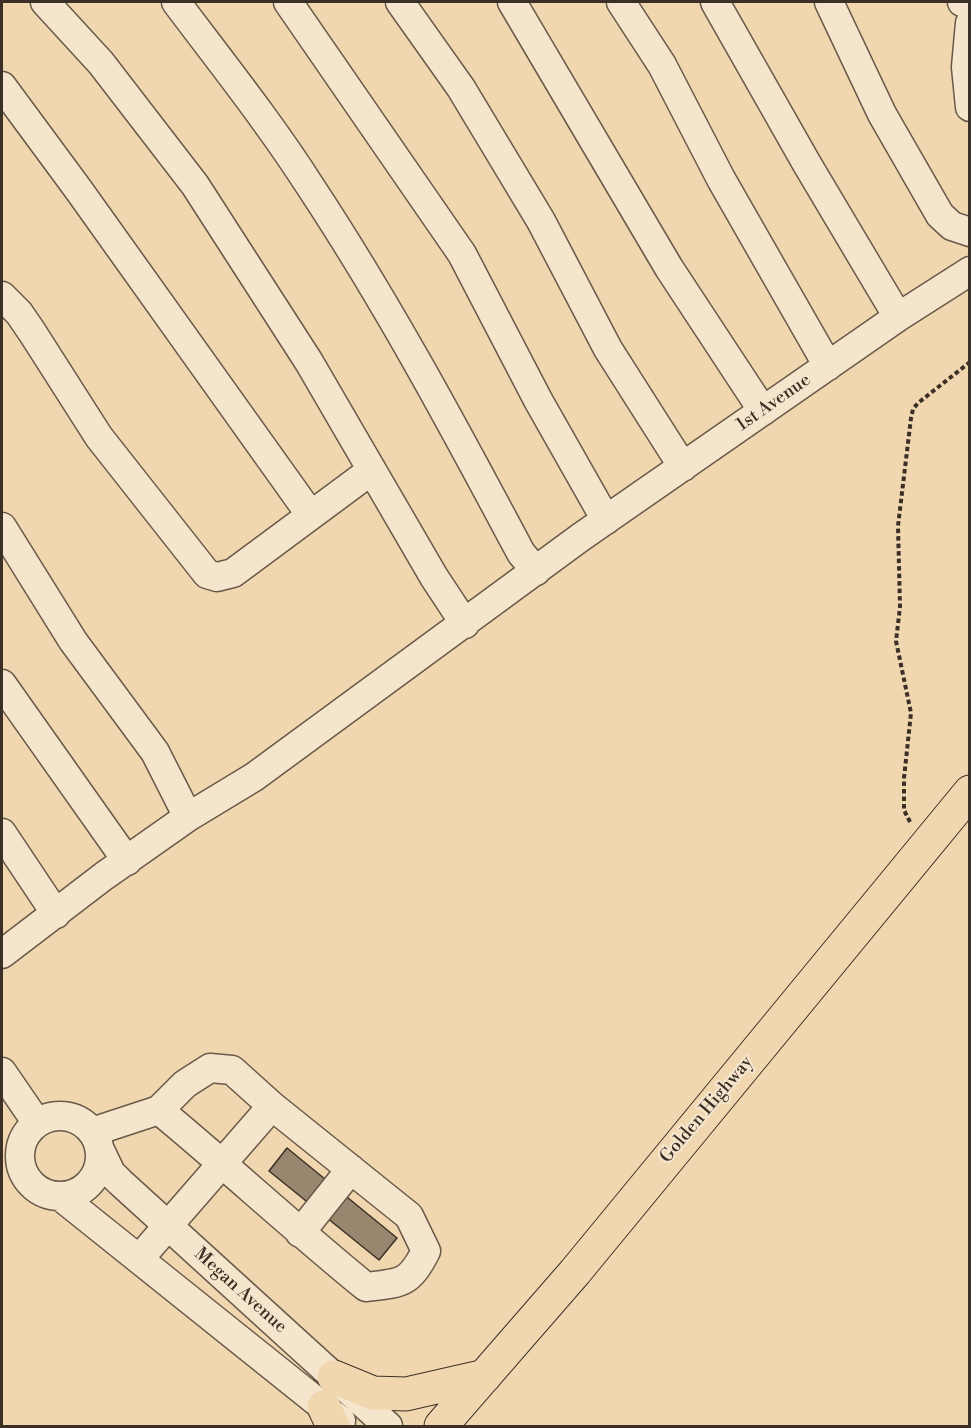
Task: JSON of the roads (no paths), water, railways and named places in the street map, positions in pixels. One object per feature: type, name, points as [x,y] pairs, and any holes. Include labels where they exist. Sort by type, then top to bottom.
[{"type":"main road","name":"Golden Highway","points":[[441,1426],[575,1272],[969,792]]},
{"type":"main road","points":[[334,1377],[373,1393],[406,1394],[485,1376]]},
{"type":"street","points":[[45,2],[101,63],[195,185],[309,362],[434,577],[465,624]]},
{"type":"street","points":[[176,2],[302,175],[362,267],[450,421],[521,553],[536,571]]},
{"type":"street","points":[[288,2],[462,254],[538,400],[606,520]]},
{"type":"street","points":[[400,2],[461,88],[541,220],[609,349],[683,467]]},
{"type":"street","points":[[512,2],[669,268],[763,411]]},
{"type":"street","points":[[621,2],[662,65],[722,179],[828,366]]},
{"type":"street","points":[[715,2],[807,164],[898,317]]},
{"type":"street","points":[[829,2],[882,114],[940,215],[952,226],[969,232]]},
{"type":"street","points":[[962,2],[969,4]]},
{"type":"street","points":[[969,23],[966,67],[969,107]]},
{"type":"street","points":[[2,86],[310,514]]},
{"type":"street","name":"1st Avenue","points":[[2,954],[104,876],[188,817],[254,777],[581,537],[898,317],[969,271]]},
{"type":"street","points":[[2,296],[19,313],[99,437],[207,574],[217,577],[233,573],[372,470]]},
{"type":"street","points":[[2,527],[73,641],[155,752],[188,817]]},
{"type":"street","points":[[2,684],[127,861]]},
{"type":"street","points":[[2,833],[56,914]]},
{"type":"street","points":[[96,1141],[159,1110],[185,1084],[210,1068],[232,1070],[272,1106],[409,1216],[426,1251],[416,1272],[397,1283],[366,1287],[300,1233],[223,1163],[159,1110]]},
{"type":"street","points":[[2,1072],[37,1123]]},
{"type":"street","points":[[139,1259],[272,1106]]},
{"type":"street","points":[[56,1116],[76,1119],[96,1141],[98,1170],[87,1186],[79,1191],[60,1196],[42,1192],[28,1180],[23,1172],[21,1145],[30,1129],[37,1123],[56,1116]]},
{"type":"street","name":"Megan Avenue","points":[[96,1141],[111,1173],[388,1426]]},
{"type":"street","points":[[300,1233],[351,1169]]},
{"type":"street","name":"Megan Avenue","points":[[60,1196],[335,1420]]}]
